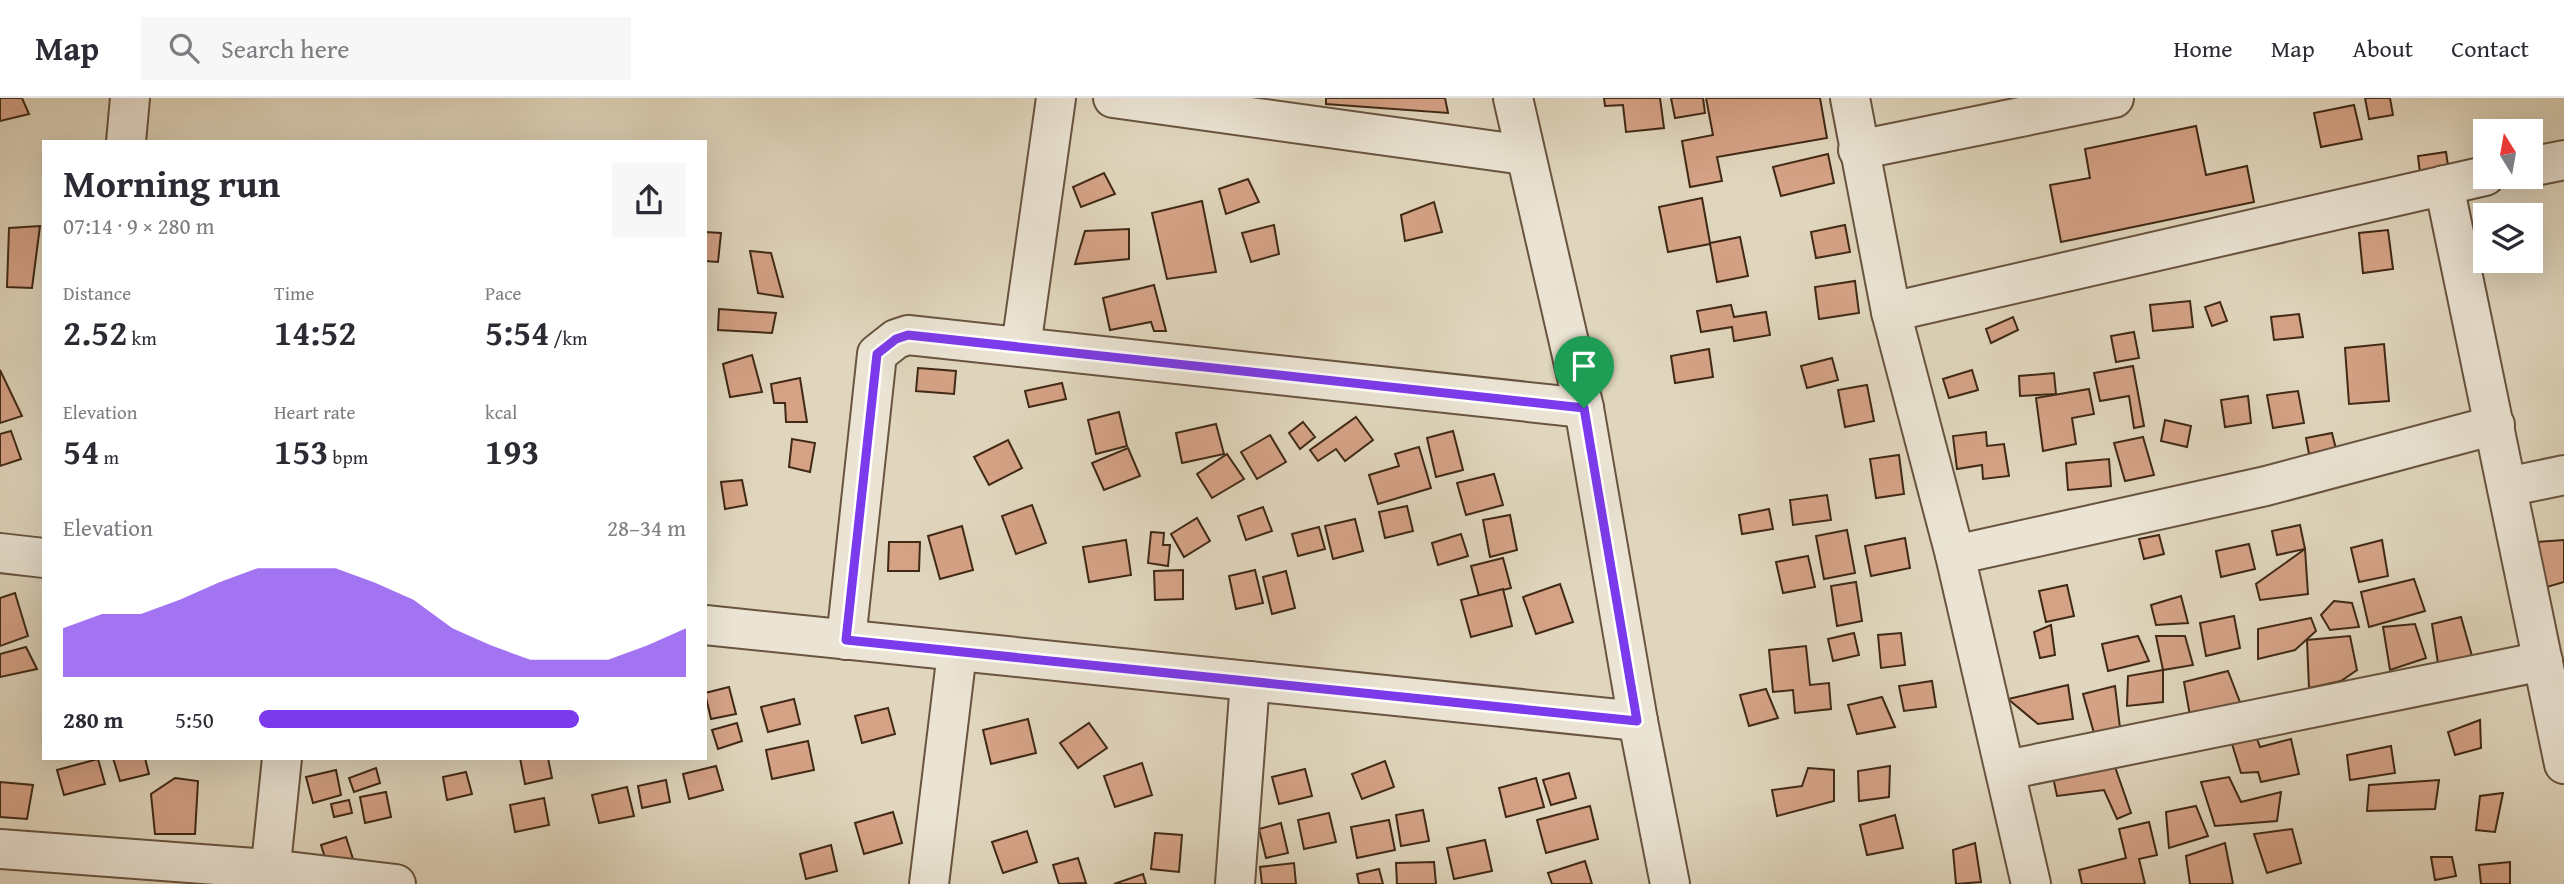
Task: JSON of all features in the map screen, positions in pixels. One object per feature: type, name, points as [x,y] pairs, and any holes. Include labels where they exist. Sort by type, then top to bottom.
[{"type":"street","points":[[126,140],[130,98]]},
{"type":"street","points":[[1021,347],[1056,98]]},
{"type":"street","points":[[1113,98],[1524,155]]},
{"type":"street","points":[[1513,98],[1584,408],[1637,721],[1670,884]]},
{"type":"street","points":[[1850,98],[1891,312],[1955,555],[2031,884]]},
{"type":"street","points":[[1858,150],[2114,98]]},
{"type":"street","points":[[2543,164],[2564,160]]},
{"type":"street","points":[[1891,312],[2473,179]]},
{"type":"street","points":[[2444,185],[2564,764]]},
{"type":"street","points":[[846,640],[877,354],[896,339],[908,335],[1584,408]]},
{"type":"street","points":[[1955,555],[2266,486],[2495,425]]},
{"type":"street","points":[[2507,487],[2564,475]]},
{"type":"street","points":[[0,553],[42,558]]},
{"type":"street","points":[[707,625],[1637,721]]},
{"type":"street","points":[[929,884],[957,652]]},
{"type":"street","points":[[2006,770],[2543,661]]},
{"type":"street","points":[[1236,884],[1250,681]]},
{"type":"street","points":[[270,877],[282,760]]},
{"type":"street","points":[[0,849],[270,877],[396,884]]},
{"type":"building","points":[[0,98],[22,98],[29,114],[0,121]]},
{"type":"building","points":[[1326,98],[1445,98],[1448,113],[1326,104]]},
{"type":"building","points":[[1604,98],[1660,98],[1664,128],[1626,132],[1623,105],[1605,106]]},
{"type":"building","points":[[1671,98],[1703,98],[1705,113],[1675,118]]},
{"type":"building","points":[[1706,98],[1820,98],[1827,138],[1717,157],[1722,181],[1690,187],[1682,141],[1713,135]]},
{"type":"building","points":[[2365,98],[2390,98],[2393,115],[2369,119]]},
{"type":"building","points":[[2354,105],[2362,139],[2321,147],[2314,113]]},
{"type":"building","points":[[2196,126],[2206,175],[2247,166],[2254,202],[2061,242],[2050,185],[2090,178],[2085,149]]},
{"type":"building","points":[[2446,152],[2450,179],[2421,182],[2418,156]]},
{"type":"building","points":[[1828,154],[1834,183],[1781,196],[1773,167]]},
{"type":"building","points":[[1104,173],[1115,194],[1081,207],[1073,187]]},
{"type":"building","points":[[1248,179],[1259,202],[1226,214],[1219,189]]},
{"type":"building","points":[[1702,198],[1710,243],[1740,237],[1748,276],[1717,282],[1710,244],[1668,252],[1659,207]]},
{"type":"building","points":[[1202,201],[1216,272],[1167,279],[1152,213]]},
{"type":"building","points":[[1434,202],[1442,232],[1405,241],[1401,215]]},
{"type":"building","points":[[1274,225],[1279,254],[1251,262],[1242,233]]},
{"type":"building","points":[[1845,225],[1850,252],[1816,258],[1811,232]]},
{"type":"building","points":[[40,226],[32,288],[7,287],[9,228]]},
{"type":"building","points":[[1129,229],[1129,259],[1075,264],[1085,231]]},
{"type":"building","points":[[2388,230],[2393,269],[2363,273],[2359,233]]},
{"type":"building","points":[[707,232],[721,233],[718,262],[707,261]]},
{"type":"building","points":[[750,251],[771,253],[783,297],[758,293]]},
{"type":"building","points":[[1855,281],[1859,313],[1819,319],[1815,287]]},
{"type":"building","points":[[1154,285],[1166,331],[1154,331],[1151,322],[1110,330],[1103,298]]},
{"type":"building","points":[[2190,301],[2193,327],[2153,331],[2150,305]]},
{"type":"building","points":[[2220,302],[2227,321],[2212,326],[2205,307]]},
{"type":"building","points":[[1731,305],[1734,317],[1766,312],[1770,335],[1734,341],[1732,327],[1701,332],[1697,311]]},
{"type":"building","points":[[719,309],[776,313],[772,333],[718,330]]},
{"type":"building","points":[[2299,314],[2303,337],[2274,340],[2271,317]]},
{"type":"building","points":[[2013,317],[2018,330],[1991,343],[1986,329]]},
{"type":"building","points":[[2134,332],[2139,358],[2116,362],[2111,336]]},
{"type":"building","points":[[2384,344],[2389,401],[2349,404],[2345,348]]},
{"type":"building","points":[[1709,349],[1713,377],[1675,383],[1671,356]]},
{"type":"building","points":[[752,355],[762,392],[730,397],[723,364]]},
{"type":"building","points":[[1832,358],[1838,380],[1807,388],[1801,366]]},
{"type":"building","points":[[2133,366],[2144,426],[2134,428],[2129,396],[2100,401],[2094,373]]},
{"type":"building","points":[[918,368],[956,371],[954,394],[916,391]]},
{"type":"building","points":[[0,370],[22,416],[0,423]]},
{"type":"building","points":[[1972,370],[1978,390],[1949,398],[1943,379]]},
{"type":"building","points":[[2054,373],[2056,394],[2020,396],[2019,376]]},
{"type":"building","points":[[800,378],[807,422],[786,422],[785,403],[774,403],[771,384]]},
{"type":"building","points":[[1062,383],[1066,399],[1029,407],[1025,391]]},
{"type":"building","points":[[1867,385],[1874,421],[1845,427],[1838,390]]},
{"type":"building","points":[[2089,389],[2094,414],[2072,418],[2076,444],[2043,451],[2036,398]]},
{"type":"building","points":[[2298,391],[2304,423],[2273,428],[2267,395]]},
{"type":"building","points":[[2248,396],[2251,423],[2225,427],[2221,400]]},
{"type":"building","points":[[1119,412],[1127,446],[1096,454],[1088,420]]},
{"type":"building","points":[[1356,417],[1373,440],[1345,461],[1336,449],[1318,461],[1310,450]]},
{"type":"building","points":[[2165,420],[2191,426],[2187,447],[2161,441]]},
{"type":"building","points":[[1303,422],[1315,437],[1300,449],[1289,433]]},
{"type":"building","points":[[1216,424],[1224,454],[1182,463],[1176,433]]},
{"type":"building","points":[[11,431],[21,459],[0,466],[0,434]]},
{"type":"building","points":[[1453,431],[1463,470],[1436,477],[1427,438]]},
{"type":"building","points":[[1986,432],[1987,446],[2004,444],[2009,476],[1983,479],[1982,465],[1957,469],[1953,436]]},
{"type":"building","points":[[2332,433],[2336,449],[2309,454],[2306,438]]},
{"type":"building","points":[[1270,435],[1286,462],[1257,479],[1241,452]]},
{"type":"building","points":[[2143,437],[2154,475],[2125,481],[2114,443]]},
{"type":"building","points":[[792,439],[815,443],[810,472],[789,467]]},
{"type":"building","points":[[1008,440],[1022,468],[989,485],[974,457]]},
{"type":"building","points":[[1419,447],[1431,488],[1378,504],[1369,475],[1399,466],[1395,454]]},
{"type":"building","points":[[1128,448],[1140,476],[1104,490],[1092,463]]},
{"type":"building","points":[[1227,454],[1244,479],[1212,498],[1197,474]]},
{"type":"building","points":[[1899,455],[1904,494],[1876,498],[1870,459]]},
{"type":"building","points":[[2109,459],[2111,486],[2068,490],[2066,463]]},
{"type":"building","points":[[1494,474],[1503,505],[1466,515],[1457,483]]},
{"type":"building","points":[[742,480],[747,505],[725,509],[721,482]]},
{"type":"building","points":[[1827,495],[1831,520],[1793,525],[1790,500]]},
{"type":"building","points":[[1032,505],[1046,543],[1016,554],[1002,516]]},
{"type":"building","points":[[1407,506],[1413,531],[1385,538],[1379,512]]},
{"type":"building","points":[[1263,507],[1272,531],[1246,540],[1238,516]]},
{"type":"building","points":[[1769,509],[1773,529],[1742,534],[1739,515]]},
{"type":"building","points":[[1510,515],[1517,550],[1490,557],[1483,520]]},
{"type":"building","points":[[1197,518],[1210,541],[1184,557],[1171,534]]},
{"type":"building","points":[[1355,519],[1363,551],[1333,559],[1325,526]]},
{"type":"building","points":[[2300,525],[2305,549],[2277,555],[2272,531]]},
{"type":"building","points":[[962,526],[973,570],[940,579],[928,536]]},
{"type":"building","points":[[1319,527],[1325,549],[1298,556],[1292,534]]},
{"type":"building","points":[[1847,530],[1855,573],[1824,579],[1816,536]]},
{"type":"building","points":[[1151,532],[1164,533],[1163,545],[1170,545],[1168,566],[1148,563]]},
{"type":"building","points":[[1461,534],[1468,556],[1438,565],[1432,543]]},
{"type":"building","points":[[2159,535],[2164,554],[2144,559],[2139,539]]},
{"type":"building","points":[[1905,538],[1910,568],[1871,576],[1865,546]]},
{"type":"building","points":[[1126,540],[1131,575],[1089,582],[1083,547]]},
{"type":"building","points":[[2382,540],[2388,576],[2359,582],[2351,548]]},
{"type":"building","points":[[2564,540],[2564,582],[2540,589],[2538,542]]},
{"type":"building","points":[[889,542],[920,542],[919,571],[888,571]]},
{"type":"building","points":[[2249,544],[2255,569],[2221,577],[2216,551]]},
{"type":"building","points":[[2305,549],[2308,594],[2260,600],[2256,584]]},
{"type":"building","points":[[1808,556],[1815,587],[1783,593],[1776,562]]},
{"type":"building","points":[[1503,558],[1511,588],[1479,596],[1471,566]]},
{"type":"building","points":[[1183,570],[1183,599],[1155,600],[1154,571]]},
{"type":"building","points":[[1255,570],[1263,603],[1236,609],[1229,576]]},
{"type":"building","points":[[1286,571],[1295,608],[1272,614],[1263,577]]},
{"type":"building","points":[[2414,579],[2425,611],[2369,627],[2361,592]]},
{"type":"building","points":[[1856,582],[1862,621],[1837,626],[1831,586]]},
{"type":"building","points":[[1560,584],[1573,622],[1536,634],[1523,597]]},
{"type":"building","points":[[2067,585],[2074,616],[2046,622],[2039,591]]},
{"type":"building","points":[[1503,589],[1512,626],[1471,637],[1461,600]]},
{"type":"building","points":[[15,593],[28,636],[0,646],[0,598]]},
{"type":"building","points":[[2181,596],[2188,623],[2156,625],[2151,605]]},
{"type":"building","points":[[2334,601],[2352,603],[2359,627],[2330,630],[2321,615]]},
{"type":"building","points":[[2234,616],[2240,648],[2206,656],[2200,623]]},
{"type":"building","points":[[2461,617],[2474,663],[2439,670],[2432,624]]},
{"type":"building","points":[[2311,618],[2316,631],[2295,650],[2258,659],[2258,629]]},
{"type":"building","points":[[2415,624],[2426,658],[2390,670],[2383,627]]},
{"type":"building","points":[[2051,625],[2055,655],[2040,658],[2034,632]]},
{"type":"building","points":[[1854,633],[1859,655],[1833,661],[1828,639]]},
{"type":"building","points":[[1901,633],[1905,665],[1881,668],[1878,635]]},
{"type":"building","points":[[2138,636],[2149,661],[2108,671],[2102,644]]},
{"type":"building","points":[[2156,636],[2185,636],[2193,665],[2163,670]]},
{"type":"building","points":[[2350,636],[2357,670],[2341,681],[2309,688],[2307,640]]},
{"type":"building","points":[[1806,646],[1810,685],[1829,683],[1831,709],[1795,713],[1793,690],[1773,692],[1769,650]]},
{"type":"building","points":[[26,647],[37,669],[0,677],[0,654]]},
{"type":"building","points":[[2163,670],[2163,702],[2127,706],[2128,676]]},
{"type":"building","points":[[2228,671],[2243,710],[2191,721],[2184,682]]},
{"type":"building","points":[[1932,681],[1936,707],[1904,711],[1899,686]]},
{"type":"building","points":[[2068,685],[2073,719],[2038,724],[2008,699]]},
{"type":"building","points":[[2115,686],[2120,728],[2094,733],[2083,694]]},
{"type":"building","points":[[729,687],[736,714],[711,719],[707,692]]},
{"type":"building","points":[[1766,689],[1778,718],[1749,726],[1740,695]]},
{"type":"building","points":[[1882,697],[1895,727],[1857,734],[1848,705]]},
{"type":"building","points":[[794,699],[800,724],[768,732],[761,707]]},
{"type":"building","points":[[888,708],[895,734],[862,743],[855,716]]},
{"type":"building","points":[[1028,719],[1036,753],[991,764],[983,730]]},
{"type":"building","points":[[2480,720],[2481,748],[2455,755],[2448,732]]},
{"type":"building","points":[[737,723],[742,741],[718,749],[712,730]]},
{"type":"building","points":[[1089,723],[1107,748],[1078,768],[1060,743]]},
{"type":"building","points":[[2256,736],[2260,747],[2291,739],[2299,774],[2261,782],[2258,772],[2241,773],[2232,744]]},
{"type":"building","points":[[808,741],[814,770],[772,779],[766,750]]},
{"type":"building","points":[[2391,746],[2395,773],[2350,780],[2347,755]]},
{"type":"building","points":[[98,760],[105,784],[64,795],[57,770]]},
{"type":"building","points":[[114,760],[146,760],[149,774],[120,781]]},
{"type":"building","points":[[520,760],[548,760],[552,778],[525,784]]},
{"type":"building","points":[[1385,761],[1394,787],[1362,799],[1352,774]]},
{"type":"building","points":[[1142,763],[1152,795],[1115,807],[1104,776]]},
{"type":"building","points":[[2114,764],[2131,813],[2117,819],[2104,790],[2057,796],[2053,777]]},
{"type":"building","points":[[716,766],[723,790],[689,799],[683,774]]},
{"type":"building","points":[[1890,766],[1889,797],[1859,801],[1858,771]]},
{"type":"building","points":[[376,768],[380,783],[354,792],[349,778]]},
{"type":"building","points":[[1808,768],[1834,770],[1834,801],[1777,816],[1772,790],[1802,786]]},
{"type":"building","points":[[1305,769],[1312,796],[1279,804],[1272,777]]},
{"type":"building","points":[[336,770],[341,795],[313,803],[306,777]]},
{"type":"building","points":[[466,772],[472,794],[447,800],[443,777]]},
{"type":"building","points":[[1569,773],[1576,798],[1551,805],[1543,780]]},
{"type":"building","points":[[2229,777],[2241,802],[2281,792],[2277,821],[2215,826],[2201,782]]},
{"type":"building","points":[[175,778],[198,781],[195,834],[155,834],[151,794]]},
{"type":"building","points":[[1536,778],[1544,807],[1506,817],[1499,788]]},
{"type":"building","points":[[666,780],[670,802],[642,808],[638,786]]},
{"type":"building","points":[[2439,780],[2435,809],[2367,811],[2369,785]]},
{"type":"building","points":[[0,782],[33,785],[27,819],[0,817]]},
{"type":"building","points":[[627,787],[634,816],[599,823],[592,795]]},
{"type":"building","points":[[386,792],[391,817],[365,823],[360,797]]},
{"type":"building","points":[[2503,793],[2495,832],[2476,830],[2480,796]]},
{"type":"building","points":[[544,798],[549,825],[515,832],[510,805]]},
{"type":"building","points":[[349,800],[352,813],[334,817],[331,804]]},
{"type":"building","points":[[1590,806],[1598,839],[1546,853],[1537,820]]},
{"type":"building","points":[[2196,806],[2208,836],[2169,848],[2166,812]]},
{"type":"building","points":[[1423,810],[1429,841],[1401,846],[1396,815]]},
{"type":"building","points":[[893,812],[902,843],[864,854],[855,823]]},
{"type":"building","points":[[1329,813],[1336,842],[1304,849],[1298,820]]},
{"type":"building","points":[[1895,815],[1903,848],[1867,855],[1860,825]]},
{"type":"building","points":[[1389,820],[1395,850],[1357,858],[1351,827]]},
{"type":"building","points":[[2149,822],[2157,855],[2139,859],[2145,884],[2082,884],[2079,870],[2126,858],[2119,829]]},
{"type":"building","points":[[1281,823],[1288,853],[1266,858],[1259,829]]},
{"type":"building","points":[[2292,829],[2301,863],[2267,873],[2254,834]]},
{"type":"building","points":[[1027,831],[1037,862],[1003,873],[992,842]]},
{"type":"building","points":[[1155,833],[1182,835],[1179,872],[1151,869]]},
{"type":"building","points":[[346,837],[354,862],[329,870],[321,845]]},
{"type":"building","points":[[1485,840],[1492,871],[1454,879],[1447,848]]},
{"type":"building","points":[[1975,843],[1981,882],[1956,884],[1953,850]]},
{"type":"building","points":[[2225,843],[2233,884],[2190,884],[2186,856]]},
{"type":"building","points":[[831,845],[837,871],[806,879],[800,854]]},
{"type":"building","points":[[2431,857],[2452,857],[2456,876],[2435,880]]},
{"type":"building","points":[[1078,858],[1086,883],[1059,884],[1053,865]]},
{"type":"building","points":[[1585,861],[1592,884],[1552,884],[1548,873]]},
{"type":"building","points":[[1434,862],[1436,884],[1397,884],[1396,863]]},
{"type":"building","points":[[2510,862],[2510,884],[2481,884],[2479,865]]},
{"type":"building","points":[[1294,863],[1296,884],[1262,884],[1260,867]]},
{"type":"building","points":[[1379,869],[1383,884],[1359,884],[1357,874]]},
{"type":"building","points":[[1143,874],[1146,884],[1114,884]]},
{"type":"route","points":[[908,335],[1584,408],[1637,721],[846,640],[877,354],[896,339],[908,335]]}]
